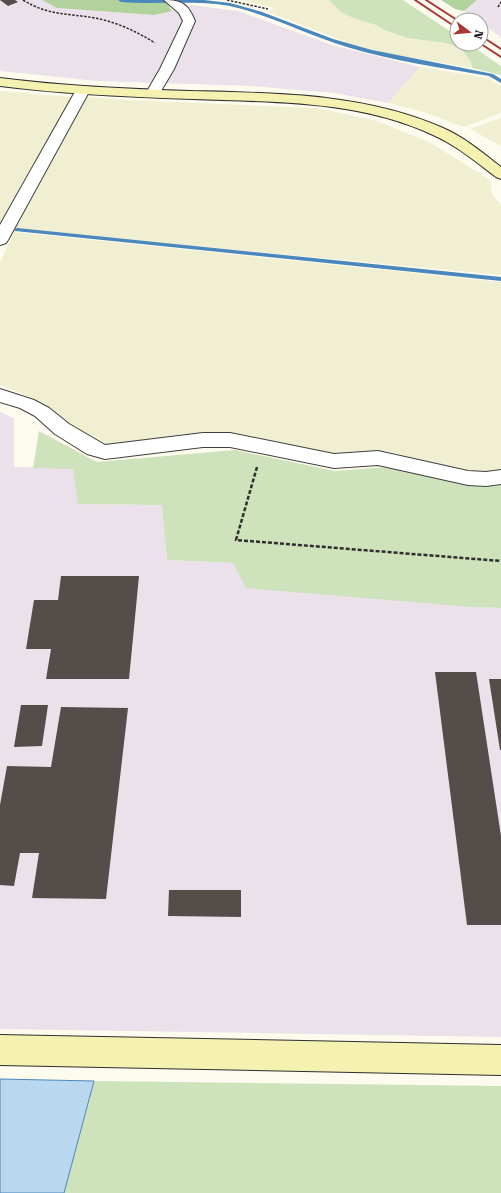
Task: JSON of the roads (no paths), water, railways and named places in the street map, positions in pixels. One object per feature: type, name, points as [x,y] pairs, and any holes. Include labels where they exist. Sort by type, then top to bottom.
[{"type":"street","points":[[153,93],[173,57],[180,38],[189,22],[185,11],[172,2]]},
{"type":"street","points":[[0,82],[83,90],[237,95],[312,100],[377,111],[402,118],[441,133],[472,152],[501,174]]},
{"type":"street","points":[[0,240],[83,90]]},
{"type":"street","points":[[0,395],[27,404],[42,412],[62,429],[94,449],[105,452],[203,440],[230,440],[334,461],[378,458],[468,478],[486,479],[501,477]]},
{"type":"street","points":[[0,1050],[501,1060]]},
{"type":"water","points":[[0,1079],[94,1081],[64,1193],[0,1193]]},
{"type":"waterway","points":[[121,0],[144,2],[215,2],[230,5],[260,13],[331,40],[370,52],[491,75],[501,81]]},
{"type":"waterway","points":[[17,230],[501,279]]},
{"type":"railway","points":[[415,0],[449,23]]},
{"type":"railway","points":[[426,0],[449,15]]},
{"type":"railway","points":[[489,41],[501,49]]},
{"type":"railway","points":[[489,49],[501,57]]}]
